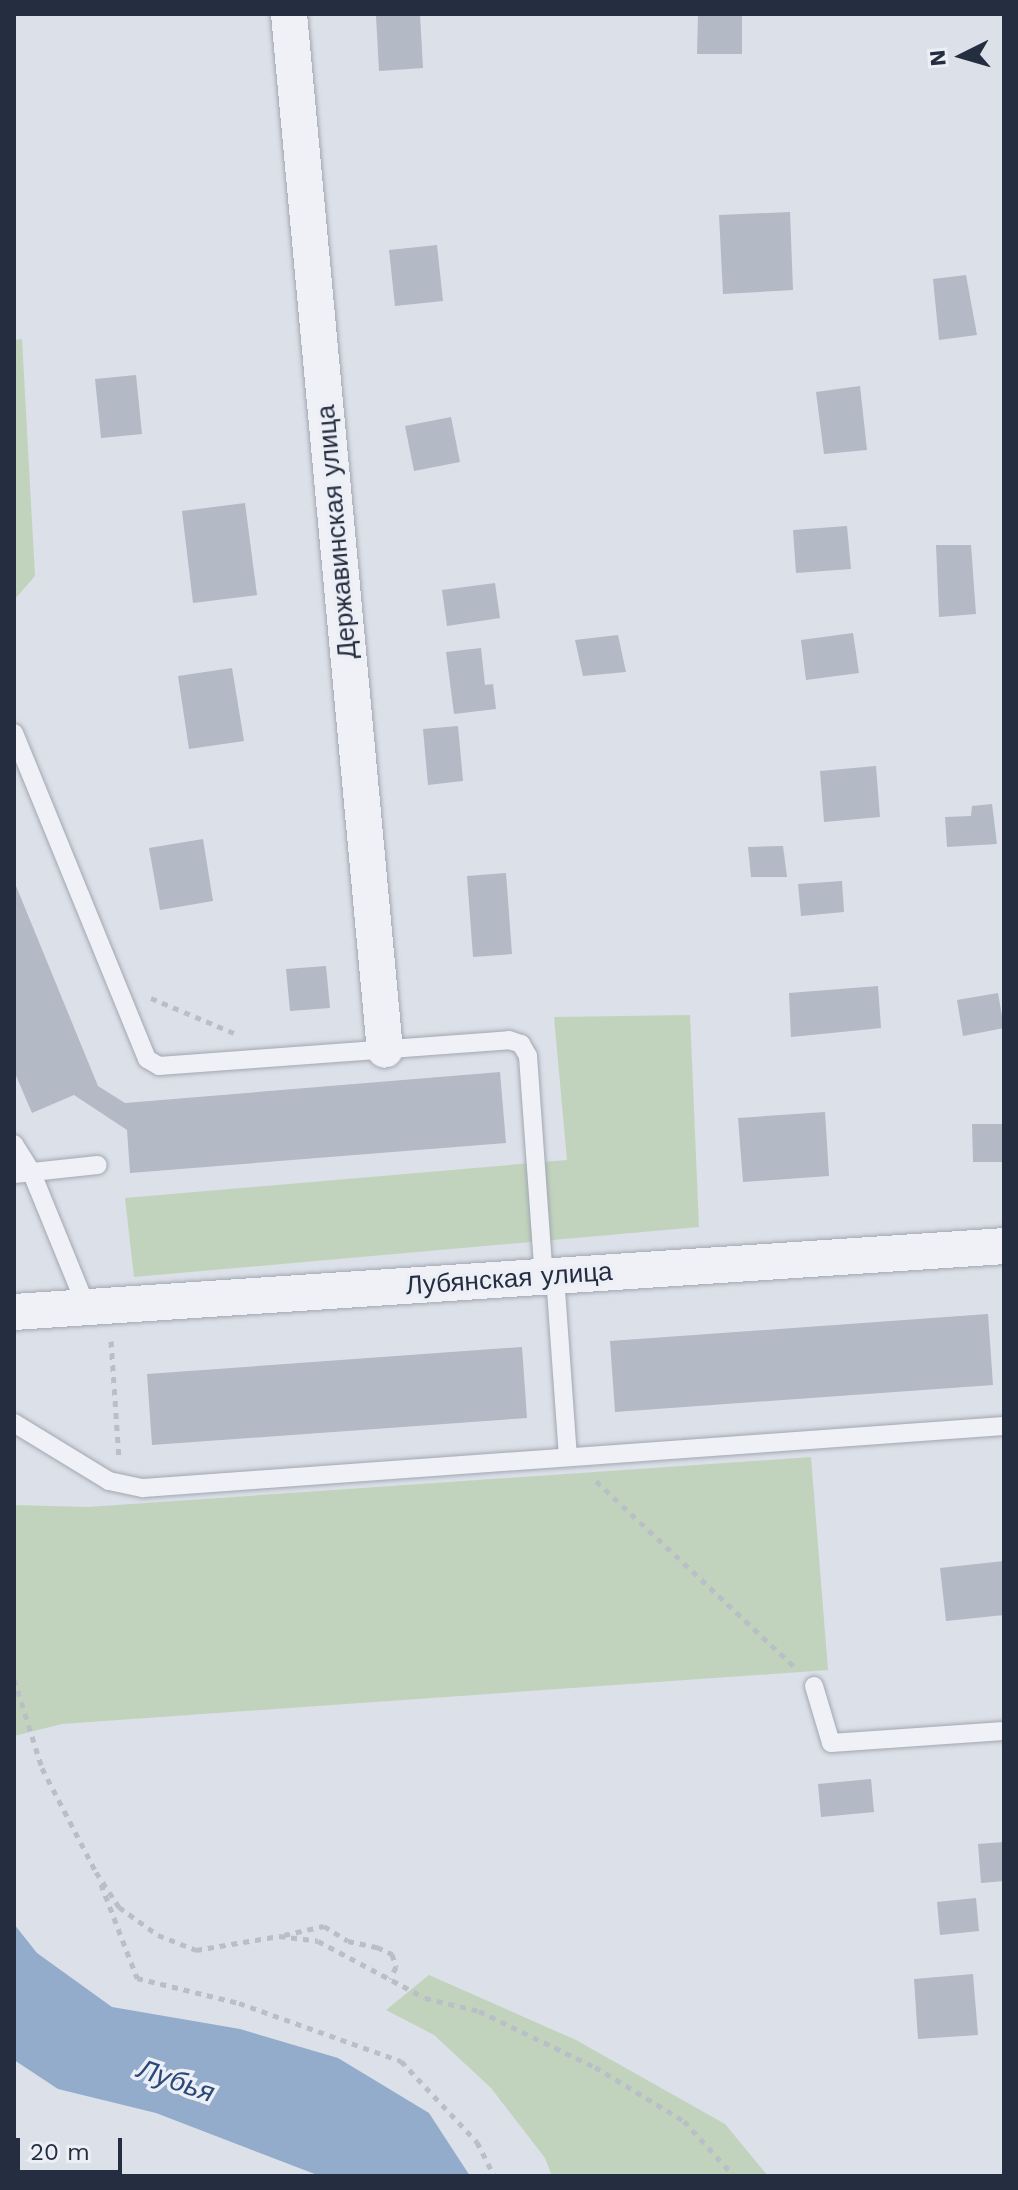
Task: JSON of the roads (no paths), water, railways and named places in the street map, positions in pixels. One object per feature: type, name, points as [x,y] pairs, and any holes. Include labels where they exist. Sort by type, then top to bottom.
[{"type":"street","name":"Державинская улица","points":[[289,14],[385,1050]]},
{"type":"street","name":"Лубянская улица","points":[[14,1312],[1004,1246]]},
{"type":"lane","points":[[14,733],[147,1059],[159,1066],[509,1040],[521,1044],[528,1056],[568,1457]]},
{"type":"lane","points":[[14,1144],[22,1173],[87,1308]]},
{"type":"lane","points":[[22,1173],[98,1165]]},
{"type":"lane","points":[[14,1423],[109,1481],[143,1488],[1004,1426]]},
{"type":"lane","points":[[814,1686],[831,1743],[1004,1731]]},
{"type":"water","name":"Лубья","points":[[14,1924],[37,1953],[112,2007],[240,2029],[338,2058],[429,2113],[470,2176],[320,2176],[156,2113],[58,2089],[14,2060]]}]
